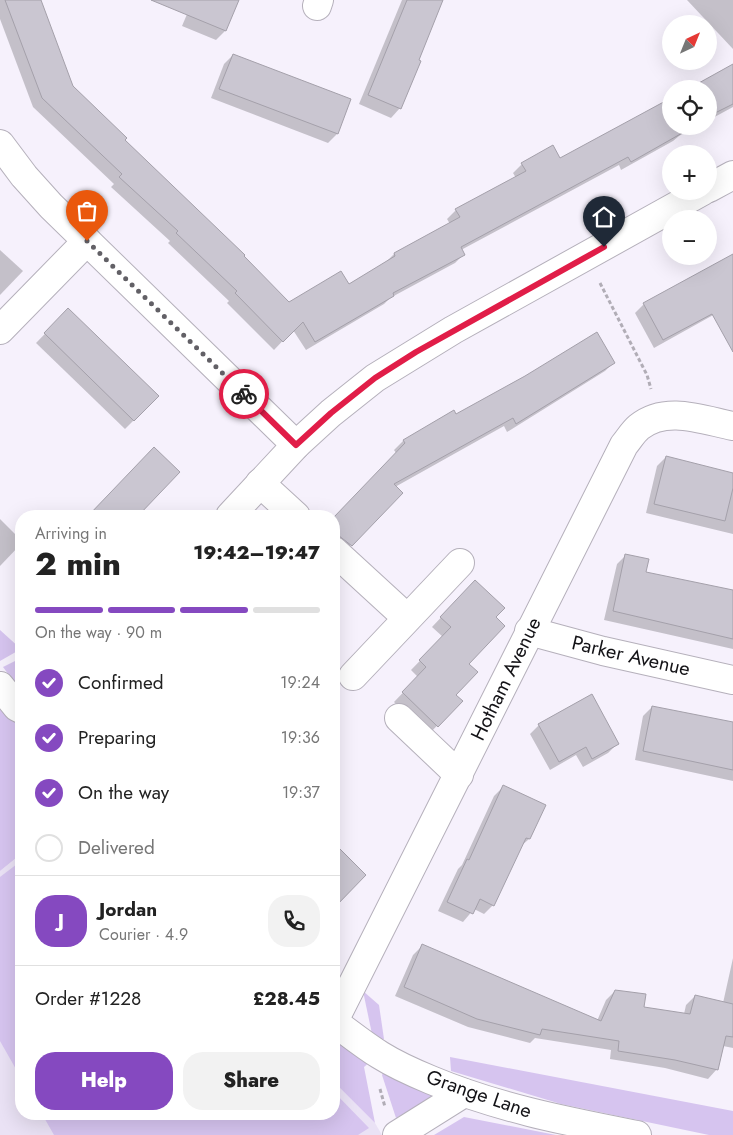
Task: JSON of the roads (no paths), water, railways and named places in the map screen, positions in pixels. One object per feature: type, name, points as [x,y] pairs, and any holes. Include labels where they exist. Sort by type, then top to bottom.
[{"type":"street","points":[[0,144],[24,176],[51,206],[296,445]]},
{"type":"street","points":[[717,184],[733,175]]},
{"type":"street","points":[[235,510],[296,445],[331,413],[375,378],[416,352],[687,200]]},
{"type":"street","points":[[0,330],[87,241]]},
{"type":"street","name":"Hotham Avenue","points":[[340,1010],[624,445],[640,427],[660,416],[686,416],[733,426]]},
{"type":"street","points":[[260,483],[289,510]]},
{"type":"street","points":[[340,557],[407,618]]},
{"type":"street","points":[[353,676],[460,563]]},
{"type":"street","name":"Parker Avenue","points":[[529,631],[603,652],[733,680]]},
{"type":"street","points":[[0,686],[15,705]]},
{"type":"street","points":[[399,718],[458,775]]},
{"type":"street","name":"Grange Lane","points":[[340,1026],[381,1056],[464,1093],[537,1114],[636,1135]]},
{"type":"street","points":[[396,1135],[464,1093]]}]
